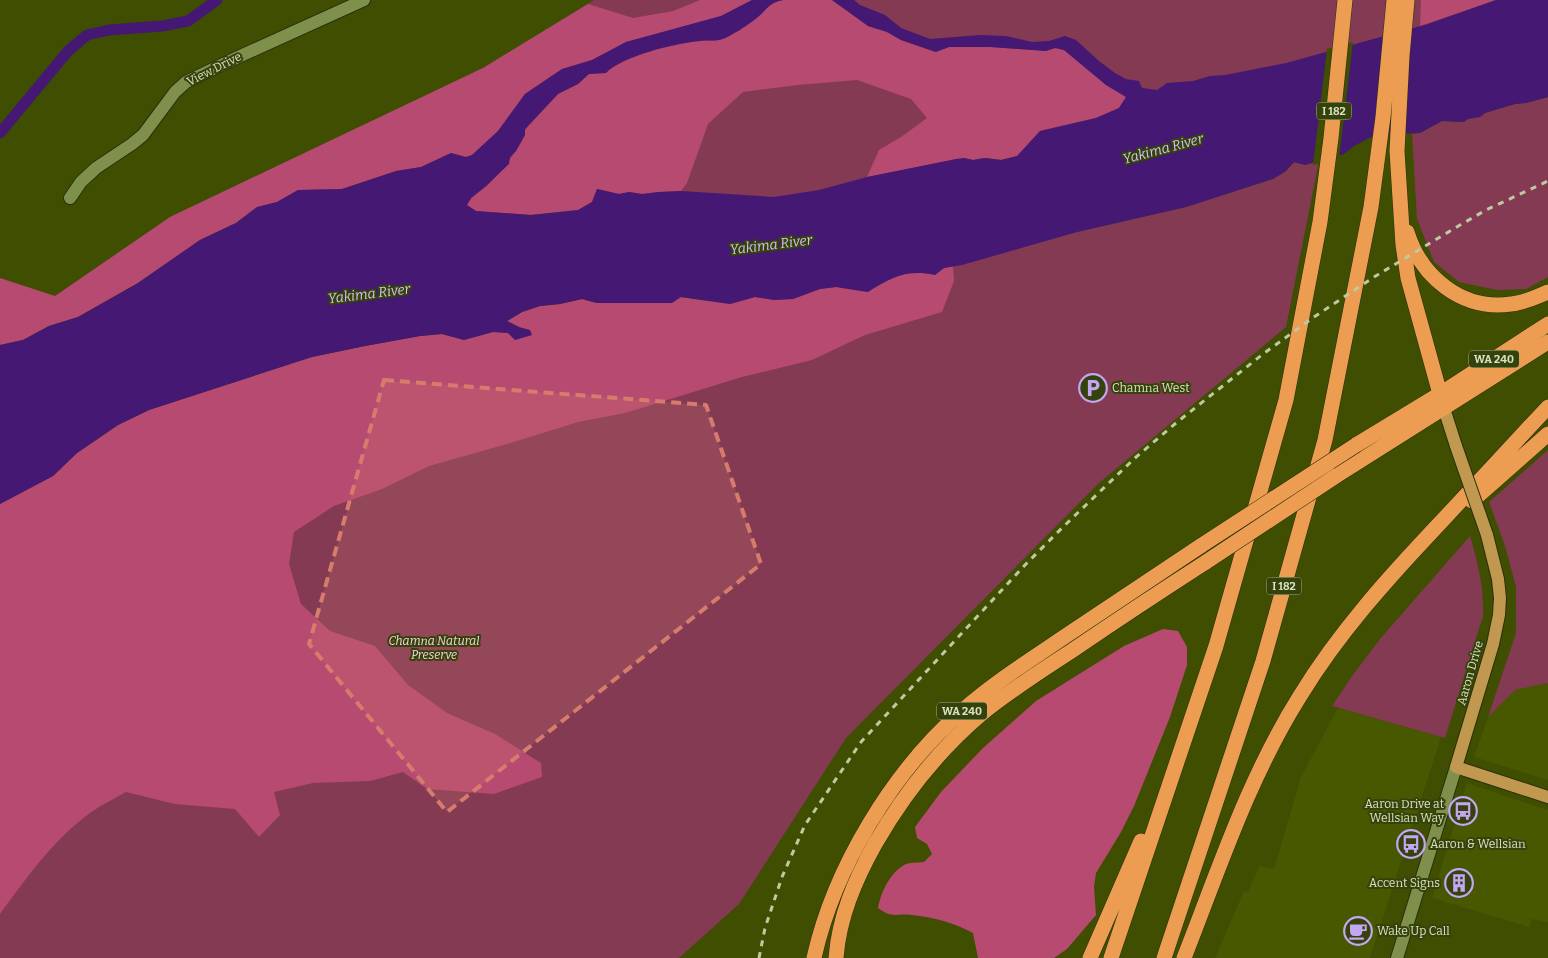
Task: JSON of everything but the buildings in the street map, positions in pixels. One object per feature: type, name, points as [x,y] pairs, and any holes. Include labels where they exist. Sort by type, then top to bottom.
[{"type":"highway","name":"I 182","points":[[1111,958],[1216,646],[1286,400],[1320,222],[1331,138],[1345,0]]},
{"type":"highway","name":"I 182","points":[[1164,958],[1262,661],[1325,440],[1371,206],[1383,117],[1394,0]]},
{"type":"highway","points":[[1407,0],[1397,151],[1400,211],[1407,272],[1440,394]]},
{"type":"highway","points":[[1400,211],[1410,244],[1421,264],[1452,292],[1466,299],[1478,302],[1511,305],[1528,301],[1548,292]]},
{"type":"highway","name":"WA 240","points":[[814,958],[825,920],[865,832],[899,780],[936,737],[961,712],[1018,668],[1202,545],[1356,444],[1440,394],[1548,324]]},
{"type":"highway","points":[[836,958],[843,914],[868,857],[884,828],[914,786],[948,746],[979,716],[1023,683],[1206,562],[1548,342]]},
{"type":"highway","points":[[1184,958],[1240,816],[1268,754],[1283,725],[1320,665],[1367,603],[1548,407]]},
{"type":"highway","points":[[1415,549],[1548,434]]},
{"type":"highway","points":[[1090,958],[1171,776]]},
{"type":"main road","name":"Aaron Drive","points":[[1440,394],[1487,535],[1498,579],[1500,598],[1499,615],[1493,644],[1456,767]]},
{"type":"main road","points":[[1456,767],[1548,797]]},
{"type":"street","name":"View Drive","points":[[70,198],[81,182],[96,168],[143,135],[175,92],[186,82],[364,0]]},
{"type":"street","name":"Aaron Drive","points":[[1397,958],[1456,767]]},
{"type":"highlighted area","points":[[384,380],[706,405],[761,564],[447,812],[309,644]]},
{"type":"shaded area","points":[[700,0],[752,0],[721,16],[626,42],[592,60],[562,69],[525,94],[498,131],[472,155],[466,157],[451,153],[421,167],[396,171],[342,189],[298,190],[277,202],[257,207],[236,223],[200,240],[138,283],[78,317],[49,326],[23,340],[0,345],[0,278],[55,296],[170,217],[483,68],[588,4],[633,18],[673,11]]},
{"type":"shaded area","points":[[783,0],[832,0],[868,26],[935,52],[949,47],[990,47],[1046,51],[1055,48],[1064,50],[1106,85],[1126,97],[1119,108],[1096,118],[1040,131],[1018,156],[1001,160],[985,158],[973,160],[964,158],[867,177],[879,150],[927,118],[911,99],[857,80],[743,92],[708,124],[687,183],[681,191],[642,194],[629,192],[619,194],[597,189],[592,202],[578,210],[531,215],[476,211],[467,205],[505,166],[516,151],[525,130],[558,94],[578,84],[589,74],[606,73],[624,61],[650,51],[690,42],[723,39],[751,22],[772,4]]},
{"type":"shaded area","points":[[1421,0],[1496,0],[1420,26]]},
{"type":"shaded area","points":[[953,266],[954,281],[942,312],[865,335],[812,360],[742,377],[625,413],[578,422],[429,466],[382,489],[334,506],[294,532],[289,564],[301,604],[330,631],[375,646],[408,685],[447,713],[495,734],[541,763],[542,777],[494,794],[427,789],[403,772],[370,781],[313,783],[274,792],[280,815],[259,837],[235,809],[175,804],[126,792],[99,807],[70,829],[45,856],[0,914],[0,504],[53,476],[77,453],[118,425],[149,410],[312,357],[420,336],[442,334],[464,340],[493,332],[508,333],[516,340],[519,327],[507,321],[522,312],[540,306],[582,299],[597,303],[681,297],[730,304],[755,297],[774,300],[793,299],[820,289],[836,287],[868,292],[892,278],[916,273],[935,275],[944,268]]},
{"type":"shaded area","points":[[1163,629],[1178,631],[1187,647],[1187,665],[1170,717],[1134,806],[1121,832],[1096,873],[1094,887],[1096,915],[1067,949],[1054,958],[978,958],[973,933],[966,929],[928,917],[891,915],[878,908],[884,889],[890,878],[899,868],[906,864],[924,862],[932,854],[927,844],[917,838],[915,827],[941,792],[983,748],[1036,701],[1124,646]]},
{"type":"shaded area","points":[[1548,683],[1548,780],[1474,757],[1488,717],[1503,701],[1515,690]]},
{"type":"shaded area","points":[[1338,708],[1441,737],[1370,958],[1215,958],[1244,891],[1248,892],[1259,866],[1274,869],[1301,777]]},
{"type":"shaded area","points":[[1467,783],[1548,810],[1548,922],[1532,919],[1529,927],[1432,898]]},
{"type":"green space","points":[[594,0],[1548,0],[774,212],[170,217],[483,68]]},
{"type":"green space","points":[[1548,97],[1548,277],[1526,289],[1497,290],[1459,282],[1434,262],[1417,219],[1412,134],[1420,133],[1442,121],[1464,122],[1467,119],[1480,117],[1485,113],[1515,104]]},
{"type":"green space","name":"Chamna Natural Preserve","points":[[1319,161],[1286,327],[1099,483],[846,738],[739,904],[679,958],[0,958],[0,504],[53,476],[149,410],[312,357],[944,268],[1077,232],[1186,207],[1273,179],[1286,171],[1294,162],[1305,165]]},
{"type":"green space","points":[[1548,450],[1548,683],[1515,690],[1488,717],[1516,633],[1516,587],[1505,546],[1489,502]]},
{"type":"green space","points":[[1470,536],[1480,575],[1483,595],[1483,616],[1445,738],[1332,706],[1380,639]]},
{"type":"water","name":"Yakima River","points":[[752,0],[783,0],[772,4],[751,22],[723,39],[690,42],[650,51],[624,61],[606,73],[589,74],[578,84],[558,94],[525,129],[525,135],[516,151],[510,157],[509,164],[471,198],[467,205],[476,211],[531,215],[578,210],[592,202],[597,189],[619,194],[629,192],[642,194],[681,191],[774,197],[819,190],[867,177],[956,159],[973,160],[985,158],[1001,160],[1017,156],[1040,131],[1096,118],[1119,108],[1126,97],[1106,85],[1064,50],[1055,48],[1046,51],[990,47],[949,47],[936,52],[868,26],[832,0],[854,0],[860,5],[885,15],[901,28],[930,39],[980,35],[1006,36],[1032,42],[1049,41],[1065,36],[1076,40],[1115,73],[1126,79],[1139,81],[1142,88],[1157,90],[1167,83],[1193,81],[1210,76],[1225,75],[1286,63],[1428,24],[1496,0],[1548,0],[1548,97],[1515,104],[1464,122],[1442,121],[1420,133],[1387,134],[1369,138],[1344,154],[1305,165],[1294,162],[1286,171],[1273,179],[1186,207],[1077,232],[962,265],[944,268],[935,275],[916,273],[892,278],[868,292],[836,287],[820,289],[793,299],[774,300],[755,297],[730,304],[681,297],[672,303],[597,303],[582,299],[540,306],[522,312],[507,321],[530,330],[532,335],[515,340],[508,333],[493,332],[464,340],[442,334],[420,336],[312,357],[149,410],[118,425],[77,453],[53,476],[0,504],[0,345],[23,340],[49,326],[78,317],[138,283],[200,240],[236,223],[257,207],[277,202],[298,190],[342,189],[396,171],[421,167],[451,153],[466,157],[472,155],[498,131],[525,94],[562,69],[592,60],[626,42],[721,16]]},
{"type":"pier","points":[[1353,42],[1339,159],[1313,165],[1327,49]]},
{"type":"waterway","points":[[0,133],[68,51],[87,35],[109,30],[162,26],[188,21],[217,0]]},
{"type":"railway","points":[[759,958],[765,928],[782,877],[805,825],[861,742],[1025,565],[1064,526],[1135,458],[1176,423],[1263,354],[1314,317],[1374,277],[1460,225],[1486,210],[1548,181]]},
{"type":"place","name":"Chamna West","points":[[1093,388]]},
{"type":"place","name":"Aaron Drive at Wellsian Way","points":[[1463,811]]},
{"type":"place","name":"Aaron & Wellsian","points":[[1411,844]]},
{"type":"place","name":"Accent Signs","points":[[1459,883]]},
{"type":"place","name":"Wake Up Call","points":[[1358,931]]}]
